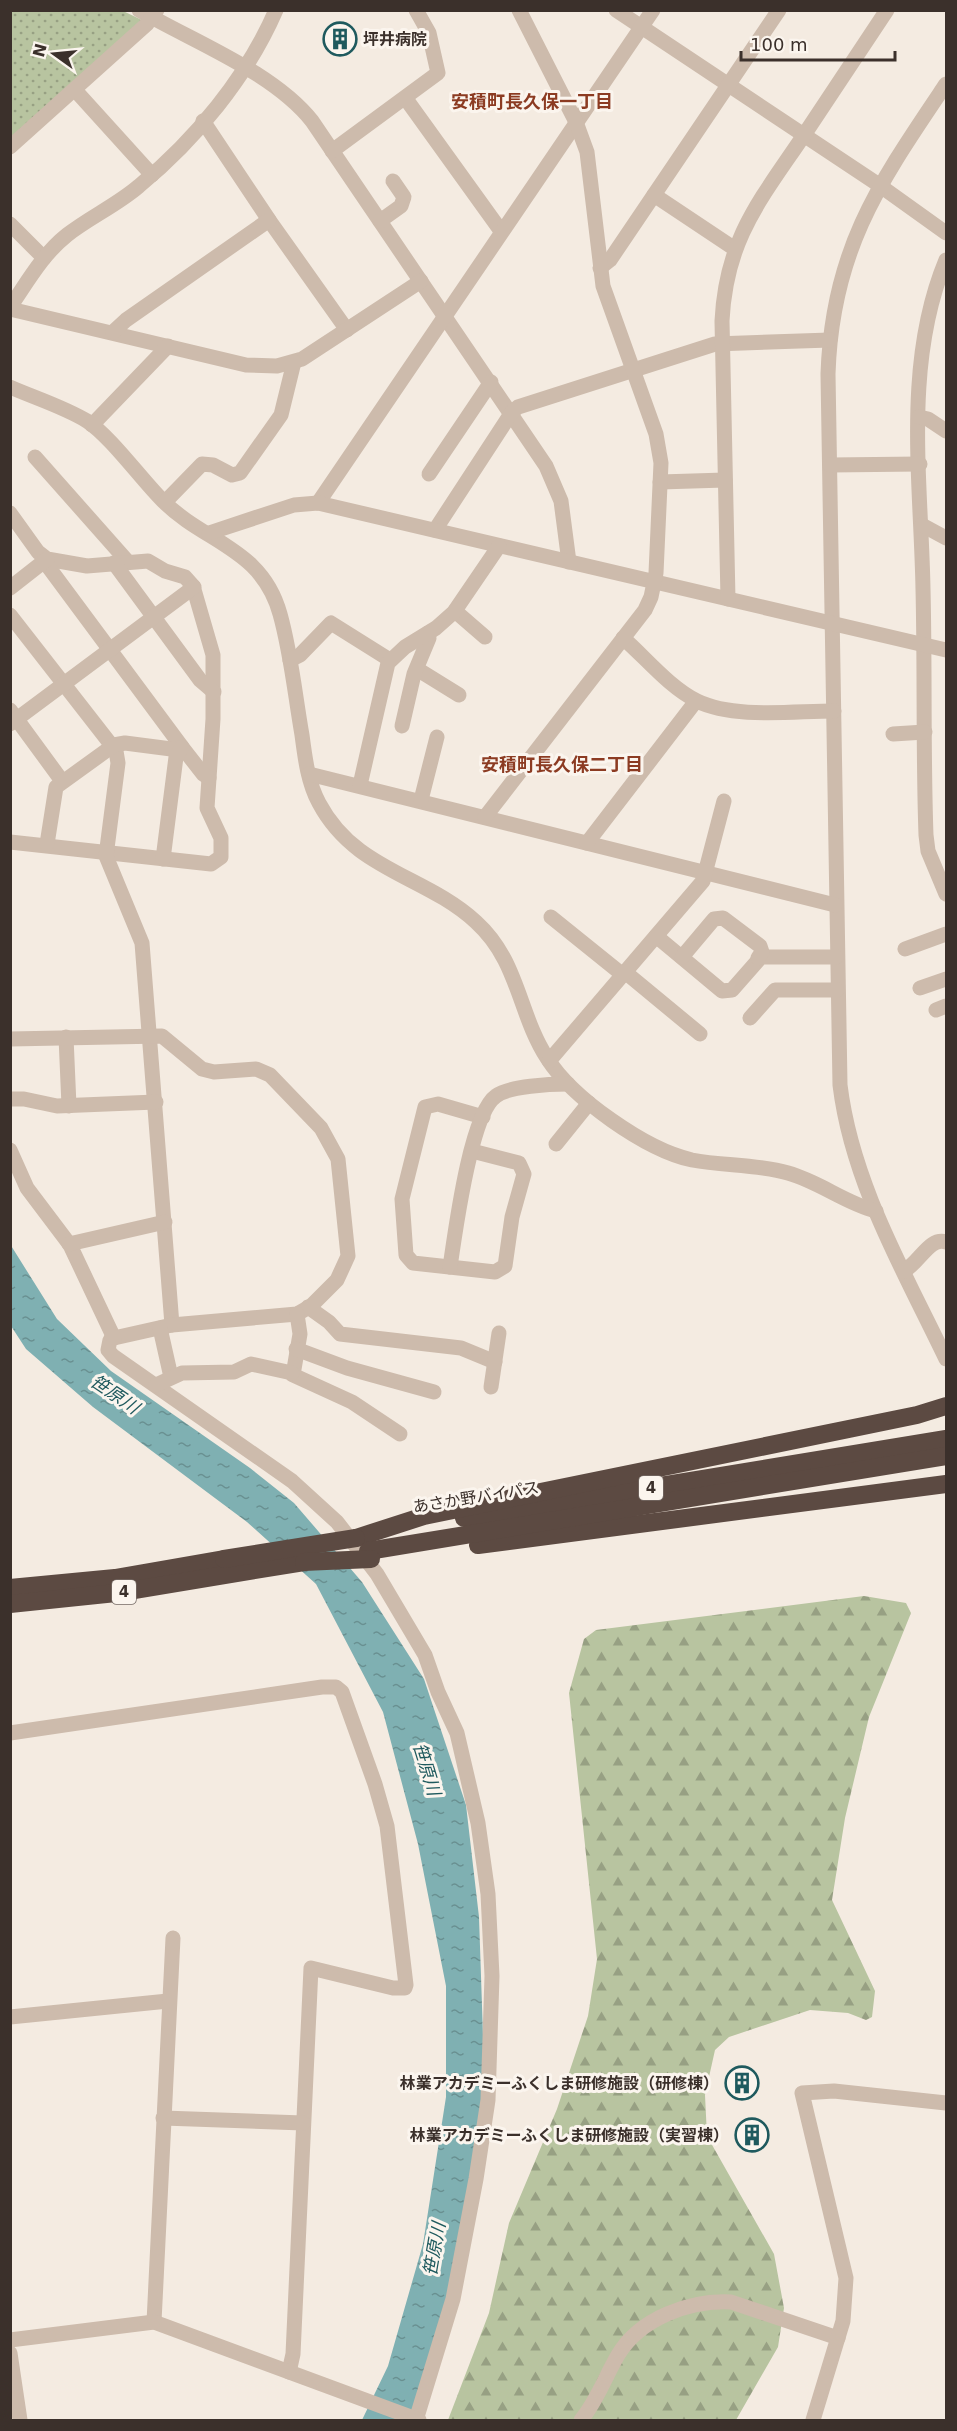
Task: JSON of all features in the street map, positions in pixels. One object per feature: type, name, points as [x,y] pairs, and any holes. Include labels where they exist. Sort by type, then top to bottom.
[{"type":"highway","points":[[356,1538],[435,1513],[896,1419],[946,1406]]},
{"type":"highway","name":"あさか野バイパス","points":[[10,1588],[115,1578],[946,1439]]},
{"type":"highway","name":"4","points":[[10,1604],[116,1593],[304,1562],[370,1555],[946,1456]]},
{"type":"highway","points":[[370,1555],[946,1484]]},
{"type":"street","points":[[276,10],[246,70],[203,121],[152,175],[69,234],[44,258],[10,308],[246,365],[277,366],[294,362],[421,281]]},
{"type":"street","points":[[332,151],[406,99],[438,73],[429,33],[416,10]]},
{"type":"street","points":[[485,817],[645,610],[655,583],[660,482],[657,434],[607,300],[600,268],[590,164],[576,122],[519,10]]},
{"type":"street","points":[[616,10],[946,232]]},
{"type":"street","points":[[318,503],[653,10]]},
{"type":"street","points":[[600,268],[610,260],[779,10]]},
{"type":"street","points":[[728,599],[724,291],[735,249],[750,213],[887,10]]},
{"type":"street","points":[[10,147],[75,90],[150,13],[246,70],[299,106],[512,412],[555,483],[566,520],[570,562]]},
{"type":"street","points":[[946,84],[879,185],[845,263],[830,340],[838,1068],[843,1109],[858,1166],[876,1211],[946,1359]]},
{"type":"street","points":[[75,90],[152,175]]},
{"type":"street","points":[[406,99],[501,231]]},
{"type":"street","points":[[203,121],[268,220],[347,330]]},
{"type":"street","points":[[380,221],[401,206],[404,197],[393,182]]},
{"type":"street","points":[[654,195],[735,249]]},
{"type":"street","points":[[113,332],[126,320],[268,220]]},
{"type":"street","points":[[10,224],[44,258]]},
{"type":"street","points":[[946,260],[934,296],[922,346],[919,417],[925,645],[926,835],[942,867],[946,894]]},
{"type":"street","points":[[435,530],[512,412],[520,406],[723,343],[830,340]]},
{"type":"street","points":[[92,424],[168,346]]},
{"type":"street","points":[[165,502],[202,464],[213,465],[232,475],[240,473],[281,414],[294,362]]},
{"type":"street","points":[[429,474],[491,382]]},
{"type":"street","points":[[10,387],[92,424],[165,502],[247,560],[268,583],[280,613],[309,774],[320,805],[350,844],[372,861],[463,911],[489,935],[513,972],[539,1042],[549,1061],[568,1084],[589,1103],[651,1144],[674,1154],[695,1160],[757,1166],[789,1173],[823,1186],[855,1204],[876,1211]]},
{"type":"street","points":[[919,417],[931,420],[946,431]]},
{"type":"street","points":[[34,457],[121,562],[153,617],[200,680],[214,692]]},
{"type":"street","points":[[830,465],[920,464]]},
{"type":"street","points":[[660,482],[725,480]]},
{"type":"street","points":[[209,533],[294,505],[318,503],[946,650]]},
{"type":"street","points":[[10,513],[180,749],[209,778]]},
{"type":"street","points":[[922,525],[946,538]]},
{"type":"street","points":[[360,786],[390,660],[455,611],[499,546]]},
{"type":"street","points":[[10,588],[45,560],[87,566],[121,562],[151,562],[165,571],[185,577],[194,586],[213,655],[214,692],[207,808],[221,838],[221,856],[212,864],[47,844],[10,842]]},
{"type":"street","points":[[62,781],[13,717],[194,586]]},
{"type":"street","points":[[455,611],[485,637]]},
{"type":"street","points":[[10,615],[116,751],[118,763],[106,852],[110,870],[142,943],[165,1222],[166,1326],[171,1377]]},
{"type":"street","points":[[290,660],[300,655],[331,624],[390,660]]},
{"type":"street","points":[[402,726],[417,669],[429,639],[428,633]]},
{"type":"street","points":[[623,638],[696,701],[735,711],[834,711]]},
{"type":"street","points":[[417,669],[459,695]]},
{"type":"street","points":[[587,843],[696,701]]},
{"type":"street","points":[[893,734],[925,732]]},
{"type":"street","points":[[421,800],[437,737]]},
{"type":"street","points":[[47,844],[53,792],[62,781],[111,746],[125,743],[180,749]]},
{"type":"street","points":[[164,859],[180,749]]},
{"type":"street","points":[[309,774],[421,800],[835,905]]},
{"type":"street","points":[[549,1061],[703,881],[724,801]]},
{"type":"street","points":[[551,917],[700,1034]]},
{"type":"street","points":[[656,936],[722,991],[732,990],[762,952],[760,946],[723,918],[714,920],[682,957]]},
{"type":"street","points":[[905,949],[946,934]]},
{"type":"street","points":[[758,958],[836,957]]},
{"type":"street","points":[[920,988],[946,979]]},
{"type":"street","points":[[750,1018],[775,990],[837,990]]},
{"type":"street","points":[[10,1039],[150,1034],[162,1036],[174,1043],[202,1069],[214,1072],[256,1069],[270,1075],[321,1128],[338,1159],[348,1256],[337,1280],[303,1310],[292,1373]]},
{"type":"street","points":[[66,1037],[69,1106]]},
{"type":"street","points":[[450,1267],[463,1186],[472,1151],[489,1103],[499,1094],[568,1084]]},
{"type":"street","points":[[10,1099],[19,1098],[50,1106],[156,1102]]},
{"type":"street","points":[[556,1144],[589,1103]]},
{"type":"street","points":[[472,1151],[519,1163],[524,1176],[512,1217],[505,1266],[495,1272],[413,1263],[407,1257],[402,1199],[427,1106],[438,1104],[483,1117]]},
{"type":"street","points":[[10,1150],[31,1196],[69,1244],[114,1338]]},
{"type":"street","points":[[69,1244],[165,1222]]},
{"type":"street","points":[[904,1271],[919,1261],[931,1243],[939,1240],[946,1242]]},
{"type":"street","points":[[10,2340],[154,2322],[289,2372],[331,2385],[416,2419],[453,2299],[476,2179],[488,2100],[492,1976],[488,1894],[467,1767],[457,1733],[438,1692],[425,1655],[377,1574],[337,1522],[292,1481],[112,1356],[108,1344],[114,1338],[166,1326],[303,1310],[329,1322],[340,1334],[462,1348],[495,1362]]},
{"type":"street","points":[[491,1387],[499,1333]]},
{"type":"street","points":[[297,1349],[347,1368],[434,1392]]},
{"type":"street","points":[[156,1385],[186,1372],[234,1372],[251,1364],[292,1373],[352,1402],[400,1434]]},
{"type":"street","points":[[10,1733],[322,1687],[336,1687],[342,1692],[387,1826],[406,1985],[405,1988],[393,1988],[311,1968],[293,2354],[289,2372]]},
{"type":"street","points":[[154,2322],[168,2001],[173,1938]]},
{"type":"street","points":[[10,2017],[168,2001]]},
{"type":"street","points":[[813,2421],[843,2321],[846,2277],[802,2093],[834,2091],[946,2103]]},
{"type":"street","points":[[163,2118],[303,2123]]},
{"type":"street","points":[[581,2421],[619,2353],[630,2339],[643,2326],[670,2313],[713,2301],[731,2302],[838,2338]]},
{"type":"street","points":[[10,2353],[20,2421]]},
{"type":"green space","points":[[11,11],[123,11],[142,20],[11,138]]},
{"type":"green space","points":[[864,1596],[906,1603],[911,1613],[869,1717],[845,1818],[832,1900],[875,1991],[872,2017],[866,2020],[848,2013],[810,2010],[729,2037],[715,2050],[705,2095],[707,2136],[774,2254],[784,2308],[778,2347],[736,2420],[448,2420],[489,2313],[509,2223],[557,2109],[588,2016],[597,1959],[569,1693],[584,1639],[596,1630]]},
{"type":"water","name":"笹原川","points":[[10,1244],[57,1319],[111,1371],[250,1468],[294,1503],[362,1582],[424,1679],[466,1805],[479,1917],[485,2094],[469,2220],[413,2420],[362,2420],[388,2366],[423,2244],[446,2097],[446,1986],[418,1844],[383,1712],[316,1584],[247,1522],[93,1407],[26,1349],[11,1326]]},
{"type":"place","name":"坪井病院","points":[[340,39]]},
{"type":"place","name":"林業アカデミーふくしま研修施設（研修棟）","points":[[742,2083]]},
{"type":"place","name":"林業アカデミーふくしま研修施設（実習棟）","points":[[752,2135]]},
{"type":"district","name":"安積町長久保一丁目","points":[[532,101]]},
{"type":"district","name":"安積町長久保二丁目","points":[[562,764]]}]
